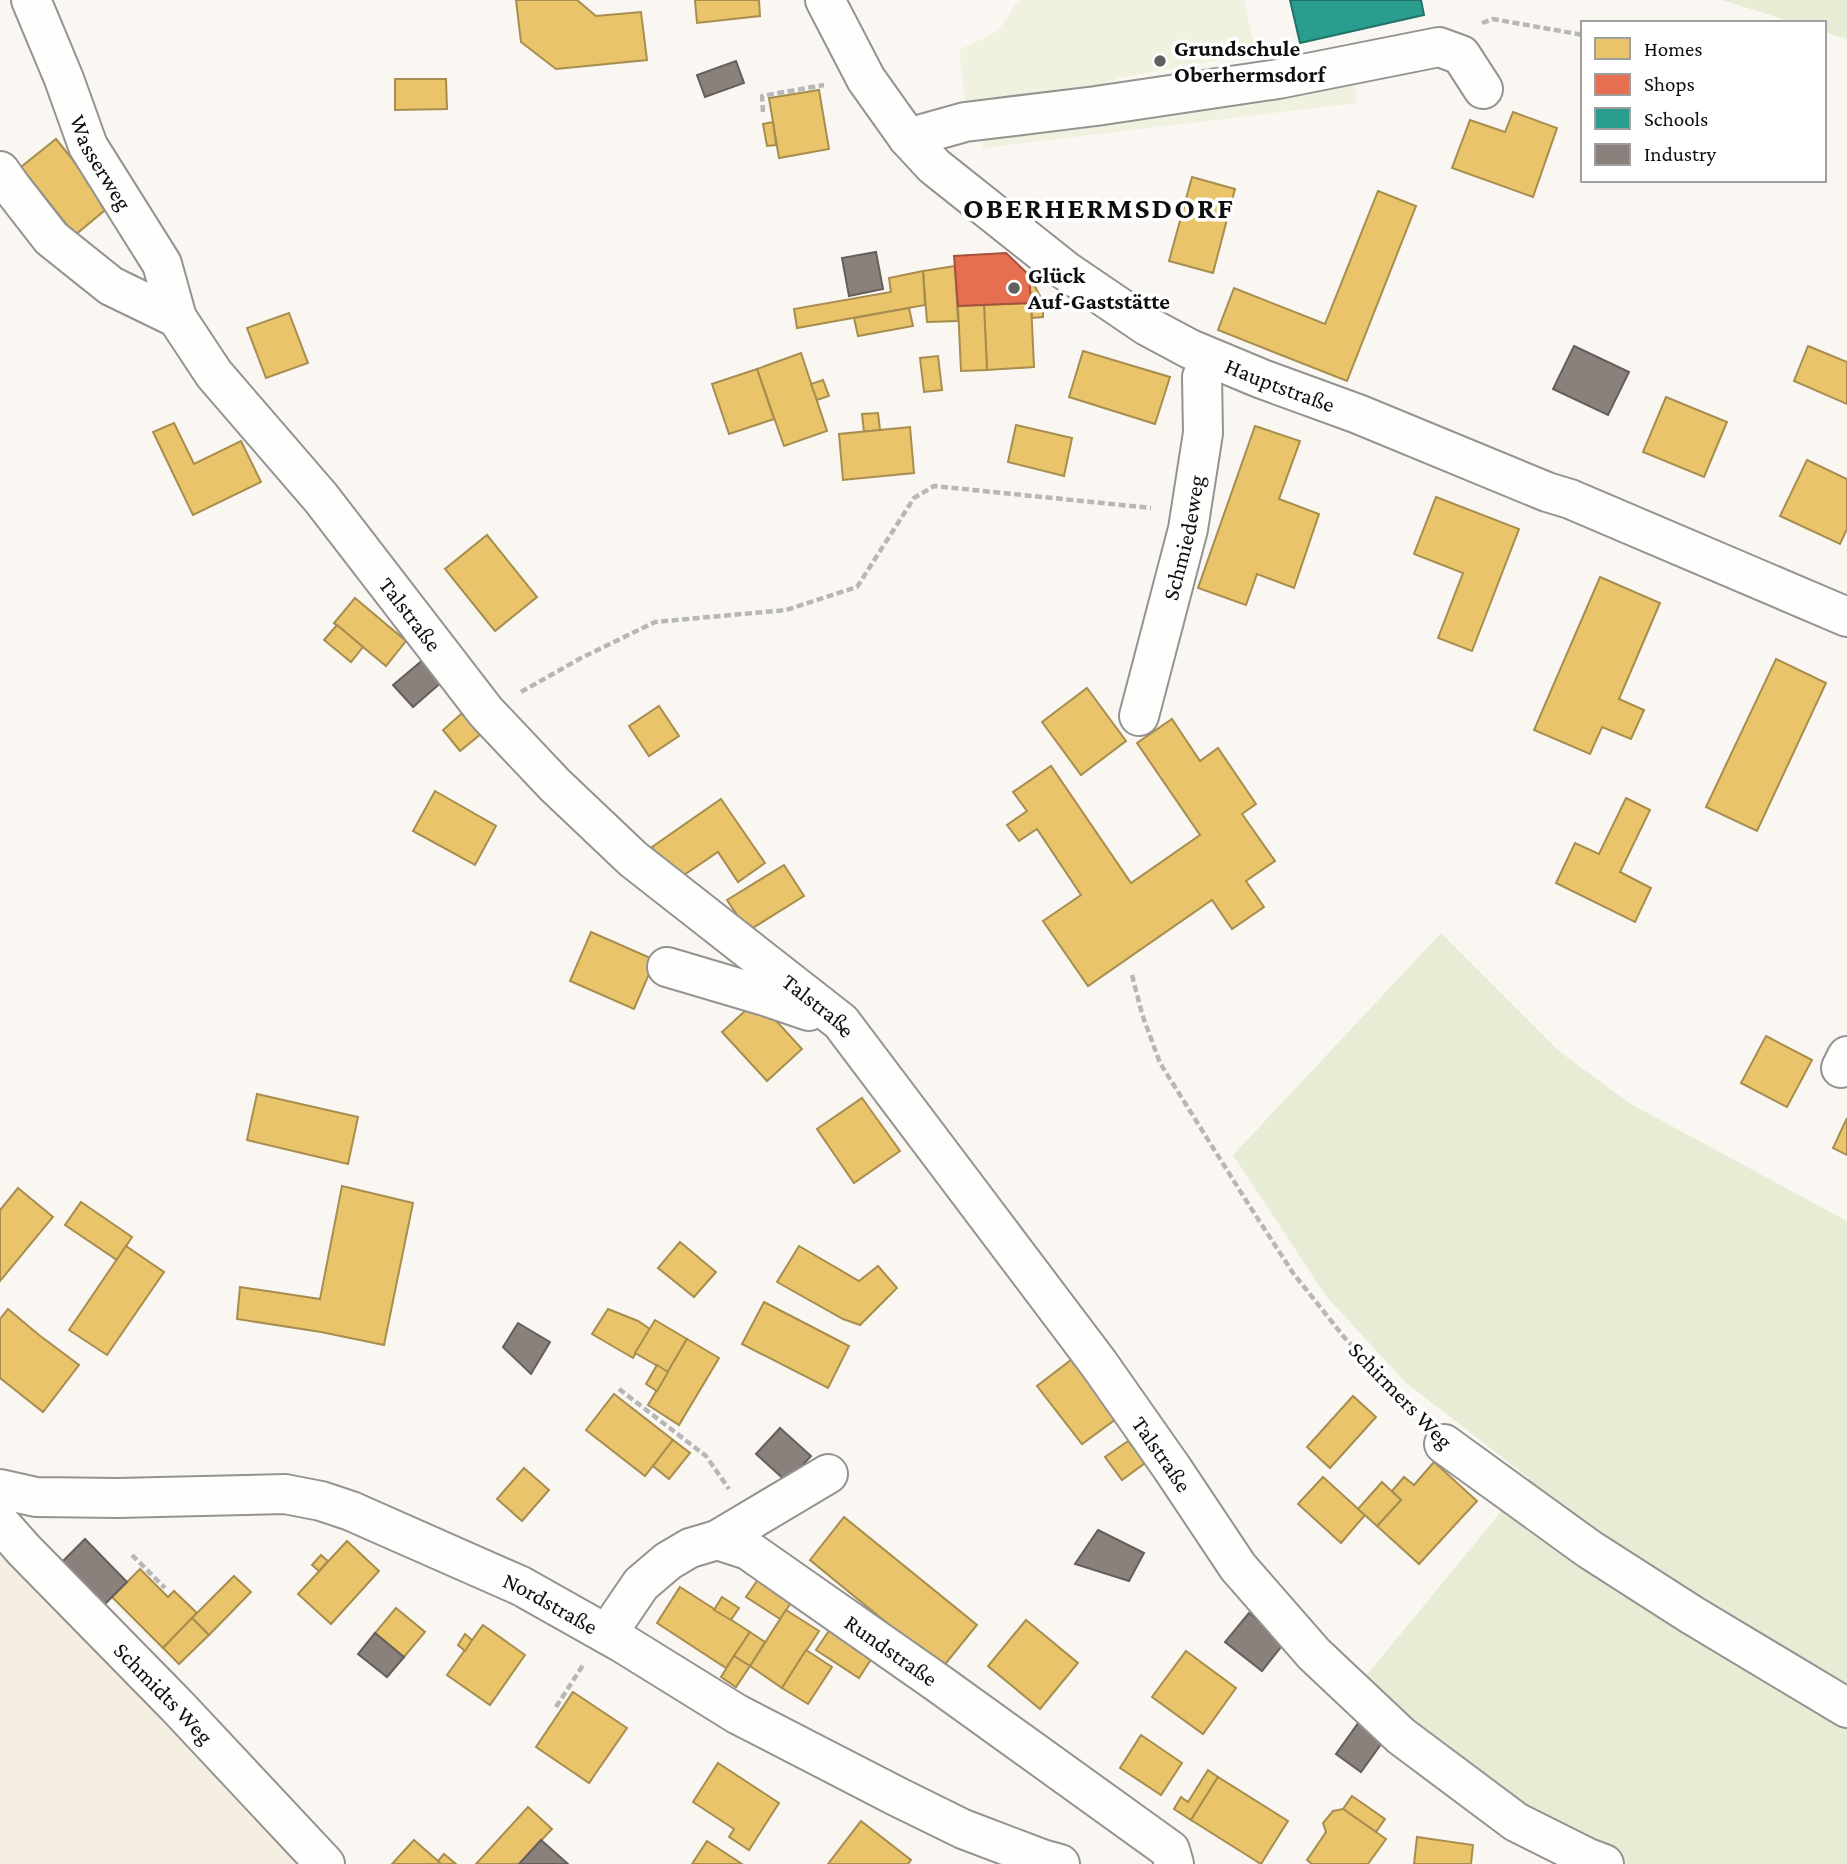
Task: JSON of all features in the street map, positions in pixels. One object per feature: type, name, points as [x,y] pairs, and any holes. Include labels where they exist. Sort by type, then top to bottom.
[{"type":"street","name":"Wasserweg","points":[[31,0],[88,146],[163,264],[177,318]]},
{"type":"street","name":"Hauptstraße","points":[[825,0],[866,79],[908,138],[934,166],[1066,271],[1147,326],[1211,359],[1358,414],[1570,499],[1847,617]]},
{"type":"street","points":[[908,138],[965,122],[1278,79],[1439,47],[1461,55],[1483,89]]},
{"type":"street","points":[[0,171],[51,237],[111,286],[177,318]]},
{"type":"street","name":"Talstraße","points":[[177,318],[214,374],[321,498],[486,712],[555,785],[633,859],[841,1022],[1099,1364],[1238,1567],[1314,1654],[1401,1737],[1516,1822],[1604,1864]]},
{"type":"street","name":"Schmiedeweg","points":[[1139,716],[1191,513],[1203,433],[1202,377],[1211,359]]},
{"type":"street","points":[[667,967],[841,1022]]},
{"type":"street","name":"Schirmers Weg","points":[[1444,1444],[1589,1549],[1692,1615],[1847,1707]]},
{"type":"street","points":[[601,1649],[641,1584],[668,1561],[690,1548],[731,1531],[828,1474]]},
{"type":"street","name":"Nordstraße","points":[[0,1489],[36,1497],[285,1494],[321,1501],[351,1511],[521,1586],[601,1649],[737,1714],[896,1796],[963,1829],[1060,1864]]},
{"type":"street","name":"Rundstraße","points":[[731,1531],[748,1550],[1170,1850],[1174,1864]]},
{"type":"street","name":"Schmidts Weg","points":[[12,1536],[325,1864]]},
{"type":"path","points":[[1439,47],[1459,33],[1493,19],[1581,35]]},
{"type":"path","points":[[763,112],[762,96],[834,83]]},
{"type":"path","points":[[486,712],[581,658],[655,622],[786,610],[857,587],[914,498],[934,486],[1191,513]]},
{"type":"path","name":"Schirmers Weg","points":[[1132,975],[1142,1014],[1160,1063],[1293,1273],[1344,1337],[1444,1444]]},
{"type":"path","points":[[619,1389],[706,1457],[729,1488],[731,1531]]},
{"type":"path","points":[[132,1555],[165,1588]]},
{"type":"path","points":[[556,1707],[583,1665],[601,1649]]},
{"type":"shaded area","points":[[0,1546],[303,1864],[0,1864]]},
{"type":"green space","points":[[1020,0],[1244,0],[1256,54],[1119,78],[1101,86],[966,104],[959,50],[998,31]]},
{"type":"green space","points":[[1722,0],[1847,0],[1847,39],[1826,33],[1826,21],[1789,21]]},
{"type":"green space","points":[[1355,85],[1357,103],[983,148],[981,130]]},
{"type":"green space","points":[[1441,933],[1560,1052],[1629,1103],[1847,1221],[1847,1697],[1520,1490],[1529,1478],[1405,1382],[1326,1296],[1233,1155]]},
{"type":"green space","points":[[1508,1503],[1847,1716],[1847,1864],[1628,1864],[1517,1815],[1357,1687]]},
{"type":"building: Homes","points":[[516,0],[577,0],[596,16],[641,12],[647,60],[556,69],[521,42]]},
{"type":"building: Homes","points":[[695,0],[759,0],[760,16],[697,23]]},
{"type":"building: Homes","points":[[395,79],[446,79],[447,109],[395,110]]},
{"type":"building: Homes","points":[[819,90],[829,149],[779,158],[769,98]]},
{"type":"building: Homes","points":[[1513,112],[1557,128],[1533,197],[1452,168],[1470,120],[1505,132]]},
{"type":"building: Homes","points":[[773,122],[776,145],[767,146],[763,124]]},
{"type":"building: Homes","points":[[56,139],[110,206],[75,235],[21,167]]},
{"type":"building: Homes","points":[[1192,177],[1235,189],[1213,273],[1169,261]]},
{"type":"building: Homes","points":[[1378,191],[1416,206],[1347,381],[1218,330],[1234,288],[1325,324]]},
{"type":"building: Homes","points":[[955,266],[958,321],[927,322],[923,271]]},
{"type":"building: Homes","points":[[923,271],[925,305],[797,328],[794,309],[891,292],[889,278]]},
{"type":"building: Homes","points":[[1029,275],[1043,302],[1031,303]]},
{"type":"building: Homes","points":[[1043,302],[1043,317],[1032,318],[1031,303]]},
{"type":"building: Homes","points":[[1031,303],[1034,367],[987,370],[984,305]]},
{"type":"building: Homes","points":[[984,305],[987,370],[961,371],[958,306]]},
{"type":"building: Homes","points":[[909,308],[913,326],[858,336],[854,318]]},
{"type":"building: Homes","points":[[289,313],[308,363],[266,378],[247,328]]},
{"type":"building: Homes","points":[[1808,346],[1847,362],[1847,404],[1794,381]]},
{"type":"building: Homes","points":[[1083,351],[1170,377],[1155,424],[1069,397]]},
{"type":"building: Homes","points":[[801,353],[827,431],[784,446],[757,369]]},
{"type":"building: Homes","points":[[938,356],[942,390],[924,392],[920,358]]},
{"type":"building: Homes","points":[[757,369],[774,419],[729,434],[712,384]]},
{"type":"building: Homes","points":[[823,380],[829,396],[817,400],[811,384]]},
{"type":"building: Homes","points":[[1666,397],[1727,422],[1704,477],[1643,452]]},
{"type":"building: Homes","points":[[878,413],[880,430],[864,432],[862,414]]},
{"type":"building: Homes","points":[[174,423],[194,464],[241,441],[261,482],[193,515],[153,432]]},
{"type":"building: Homes","points":[[1016,425],[1072,438],[1064,476],[1008,462]]},
{"type":"building: Homes","points":[[1255,426],[1300,441],[1279,499],[1319,514],[1294,588],[1257,574],[1246,605],[1198,588]]},
{"type":"building: Homes","points":[[910,427],[914,473],[843,480],[839,434]]},
{"type":"building: Homes","points":[[1807,460],[1847,479],[1847,529],[1840,544],[1780,516]]},
{"type":"building: Homes","points":[[1436,497],[1519,529],[1472,651],[1438,638],[1463,573],[1414,554]]},
{"type":"building: Homes","points":[[487,535],[537,597],[495,631],[445,569]]},
{"type":"building: Homes","points":[[1600,577],[1660,603],[1619,699],[1644,710],[1631,739],[1602,727],[1590,754],[1534,730]]},
{"type":"building: Homes","points":[[355,598],[406,641],[386,666],[334,623]]},
{"type":"building: Homes","points":[[337,625],[363,647],[351,662],[324,640]]},
{"type":"building: Homes","points":[[1776,659],[1826,683],[1757,831],[1706,807]]},
{"type":"building: Homes","points":[[1087,688],[1126,741],[1081,775],[1042,722]]},
{"type":"building: Homes","points":[[659,706],[679,736],[649,756],[629,726]]},
{"type":"building: Homes","points":[[469,707],[487,729],[460,751],[443,730]]},
{"type":"building: Homes","points":[[1172,719],[1200,761],[1218,748],[1256,804],[1242,814],[1275,861],[1246,881],[1264,907],[1232,929],[1212,900],[1088,986],[1043,921],[1081,895],[1037,829],[1019,841],[1007,825],[1027,811],[1013,792],[1051,766],[1131,883],[1200,835],[1137,743]]},
{"type":"building: Homes","points":[[435,791],[496,826],[475,865],[413,831]]},
{"type":"building: Homes","points":[[1626,798],[1650,810],[1620,872],[1651,888],[1635,922],[1556,883],[1575,843],[1599,854]]},
{"type":"building: Homes","points":[[721,799],[765,863],[738,882],[718,852],[675,881],[652,847]]},
{"type":"building: Homes","points":[[784,865],[804,896],[748,931],[727,900]]},
{"type":"building: Homes","points":[[591,932],[655,960],[634,1009],[570,981]]},
{"type":"building: Homes","points":[[757,1000],[802,1049],[767,1081],[722,1032]]},
{"type":"building: Homes","points":[[1766,1036],[1812,1060],[1787,1107],[1741,1083]]},
{"type":"building: Homes","points":[[257,1094],[358,1117],[348,1164],[247,1140]]},
{"type":"building: Homes","points":[[862,1098],[900,1151],[854,1183],[817,1129]]},
{"type":"building: Homes","points":[[1847,1118],[1847,1155],[1833,1148]]},
{"type":"building: Homes","points":[[342,1186],[413,1203],[384,1345],[237,1319],[240,1287],[320,1299]]},
{"type":"building: Homes","points":[[18,1188],[53,1217],[0,1281],[0,1210]]},
{"type":"building: Homes","points":[[81,1202],[132,1237],[117,1260],[65,1225]]},
{"type":"building: Homes","points":[[680,1242],[716,1272],[694,1297],[658,1268]]},
{"type":"building: Homes","points":[[126,1246],[164,1272],[107,1355],[69,1330]]},
{"type":"building: Homes","points":[[799,1246],[859,1281],[878,1266],[897,1288],[860,1325],[843,1319],[777,1282]]},
{"type":"building: Homes","points":[[764,1302],[849,1346],[828,1388],[742,1344]]},
{"type":"building: Homes","points":[[8,1309],[79,1365],[43,1412],[0,1378],[0,1319]]},
{"type":"building: Homes","points":[[608,1309],[650,1329],[633,1358],[592,1334]]},
{"type":"building: Homes","points":[[655,1320],[687,1339],[668,1372],[635,1353]]},
{"type":"building: Homes","points":[[687,1339],[719,1358],[679,1425],[648,1405]]},
{"type":"building: Homes","points":[[1071,1360],[1116,1419],[1082,1444],[1037,1386]]},
{"type":"building: Homes","points":[[657,1365],[668,1372],[657,1391],[646,1384]]},
{"type":"building: Homes","points":[[614,1394],[673,1440],[645,1476],[586,1430]]},
{"type":"building: Homes","points":[[1353,1396],[1376,1417],[1330,1468],[1307,1447]]},
{"type":"building: Homes","points":[[673,1440],[690,1453],[669,1479],[653,1466]]},
{"type":"building: Homes","points":[[1128,1441],[1145,1463],[1122,1480],[1105,1457]]},
{"type":"building: Homes","points":[[1434,1462],[1477,1501],[1419,1564],[1377,1526],[1401,1500],[1392,1491],[1404,1477],[1414,1485]]},
{"type":"building: Homes","points":[[524,1468],[549,1490],[522,1521],[497,1499]]},
{"type":"building: Homes","points":[[1323,1477],[1365,1515],[1341,1543],[1298,1504]]},
{"type":"building: Homes","points":[[1382,1482],[1401,1500],[1377,1526],[1358,1509]]},
{"type":"building: Homes","points":[[844,1517],[977,1625],[942,1668],[810,1560]]},
{"type":"building: Homes","points":[[347,1541],[379,1571],[331,1624],[298,1594]]},
{"type":"building: Homes","points":[[321,1555],[328,1561],[319,1571],[312,1565]]},
{"type":"building: Homes","points":[[140,1569],[168,1597],[174,1591],[197,1613],[163,1648],[112,1597]]},
{"type":"building: Homes","points":[[761,1575],[795,1597],[780,1619],[746,1597]]},
{"type":"building: Homes","points":[[234,1576],[251,1592],[209,1635],[192,1618]]},
{"type":"building: Homes","points":[[680,1587],[750,1632],[726,1668],[657,1623]]},
{"type":"building: Homes","points":[[722,1597],[739,1608],[731,1620],[714,1610]]},
{"type":"building: Homes","points":[[396,1608],[425,1632],[404,1657],[375,1633]]},
{"type":"building: Homes","points":[[786,1610],[819,1631],[782,1688],[750,1666]]},
{"type":"building: Homes","points":[[192,1618],[209,1635],[179,1664],[163,1648]]},
{"type":"building: Homes","points":[[1026,1620],[1078,1663],[1040,1709],[988,1666]]},
{"type":"building: Homes","points":[[835,1622],[877,1650],[859,1678],[816,1650]]},
{"type":"building: Homes","points":[[483,1625],[525,1655],[490,1705],[447,1675]]},
{"type":"building: Homes","points":[[750,1632],[765,1642],[750,1666],[734,1656]]},
{"type":"building: Homes","points":[[465,1634],[472,1640],[465,1651],[458,1645]]},
{"type":"building: Homes","points":[[806,1650],[832,1667],[808,1704],[782,1688]]},
{"type":"building: Homes","points":[[1186,1651],[1236,1688],[1203,1734],[1152,1697]]},
{"type":"building: Homes","points":[[734,1656],[750,1666],[736,1687],[721,1677]]},
{"type":"building: Homes","points":[[573,1692],[627,1728],[589,1783],[536,1747]]},
{"type":"building: Homes","points":[[1141,1735],[1182,1763],[1161,1795],[1120,1768]]},
{"type":"building: Homes","points":[[718,1763],[779,1803],[749,1850],[729,1837],[734,1829],[693,1802]]},
{"type":"building: Homes","points":[[1208,1770],[1218,1777],[1191,1820],[1174,1809],[1181,1797],[1188,1802]]},
{"type":"building: Homes","points":[[1218,1777],[1288,1821],[1261,1864],[1191,1820]]},
{"type":"building: Homes","points":[[1352,1796],[1385,1819],[1376,1832],[1343,1809]]},
{"type":"building: Homes","points":[[528,1807],[552,1829],[519,1864],[476,1864]]},
{"type":"building: Homes","points":[[1343,1809],[1386,1839],[1368,1864],[1312,1864],[1307,1860],[1326,1832],[1323,1823],[1333,1811]]},
{"type":"building: Homes","points":[[861,1821],[911,1860],[908,1864],[828,1864]]},
{"type":"building: Homes","points":[[1417,1837],[1473,1845],[1471,1864],[1414,1864]]},
{"type":"building: Homes","points":[[414,1840],[438,1861],[441,1864],[392,1864]]},
{"type":"building: Homes","points":[[707,1841],[742,1864],[692,1864]]},
{"type":"building: Homes","points":[[444,1854],[456,1864],[441,1864],[438,1861]]},
{"type":"building: Shops","points":[[1006,253],[1029,275],[1031,303],[958,306],[954,256]]},
{"type":"building: Schools","points":[[1290,0],[1421,0],[1424,15],[1300,43]]},
{"type":"building: Industry","points":[[736,61],[744,83],[705,97],[697,75]]},
{"type":"building: Industry","points":[[876,252],[883,289],[849,296],[842,258]]},
{"type":"building: Industry","points":[[1574,346],[1629,372],[1608,415],[1553,389]]},
{"type":"building: Industry","points":[[424,659],[443,681],[413,707],[393,685]]},
{"type":"building: Industry","points":[[518,1323],[550,1342],[531,1374],[503,1347]]},
{"type":"building: Industry","points":[[780,1428],[811,1456],[787,1482],[756,1454]]},
{"type":"building: Industry","points":[[1098,1530],[1144,1553],[1129,1581],[1075,1564]]},
{"type":"building: Industry","points":[[85,1539],[127,1582],[104,1605],[61,1563]]},
{"type":"building: Industry","points":[[1249,1613],[1285,1642],[1262,1671],[1225,1642]]},
{"type":"building: Industry","points":[[375,1633],[404,1657],[387,1677],[358,1654]]},
{"type":"building: Industry","points":[[1359,1722],[1384,1740],[1361,1772],[1336,1754]]},
{"type":"building: Industry","points":[[541,1840],[568,1864],[519,1864]]},
{"type":"place","name":"Grundschule Oberhermsdorf","points":[[1160,61]]},
{"type":"place","name":"Glück Auf-Gaststätte","points":[[1014,288]]},
{"type":"district","name":"OBERHERMSDORF","points":[[1099,207]]}]
